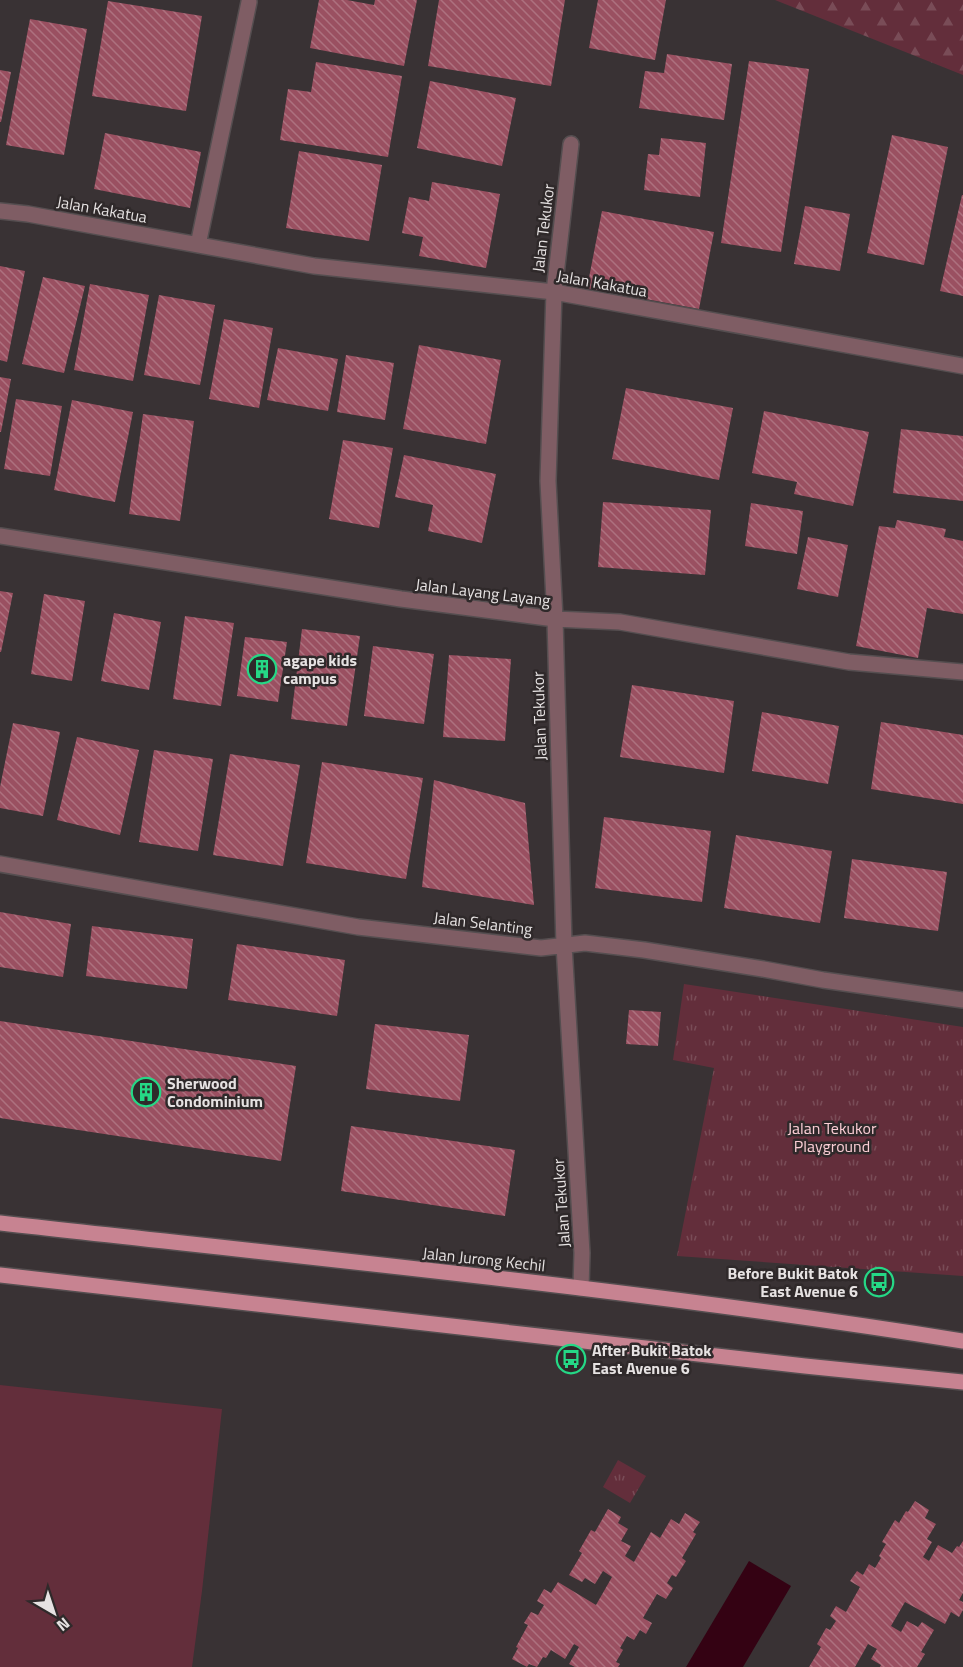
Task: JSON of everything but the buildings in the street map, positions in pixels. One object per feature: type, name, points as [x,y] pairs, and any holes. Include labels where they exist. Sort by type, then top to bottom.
[{"type":"main road","name":"Jalan Jurong Kechil","points":[[0,1223],[581,1288],[963,1341]]},
{"type":"main road","points":[[0,1275],[963,1382]]},
{"type":"street","points":[[198,244],[249,2]]},
{"type":"street","name":"Jalan Tekukor","points":[[570,144],[554,292],[548,481],[555,619],[564,945],[582,1253],[581,1288]]},
{"type":"street","name":"Jalan Kakatua","points":[[0,211],[314,266],[554,292],[963,366]]},
{"type":"street","name":"Jalan Layang Layang","points":[[0,536],[401,600],[555,619],[620,622],[849,662],[963,672]]},
{"type":"street","name":"Jalan Selanting","points":[[0,864],[358,927],[541,948],[585,943],[644,950],[823,980],[963,1000]]},
{"type":"green space","points":[[775,0],[963,0],[963,75]]},
{"type":"green space","name":"Jalan Tekukor Playground","points":[[684,984],[963,1027],[963,1276],[677,1256],[714,1068],[673,1060]]},
{"type":"green space","points":[[0,1385],[222,1409],[192,1667],[0,1667]]},
{"type":"green space","points":[[618,1460],[646,1476],[630,1503],[603,1487]]},
{"type":"shaded area","points":[[749,1561],[791,1586],[743,1667],[686,1667]]},
{"type":"place","name":"agape kids campus","points":[[262,669]]},
{"type":"place","name":"Sherwood Condominium","points":[[146,1092]]},
{"type":"place","name":"Before Bukit Batok East Avenue 6","points":[[879,1282]]},
{"type":"place","name":"After Bukit Batok East Avenue 6","points":[[571,1359]]}]
